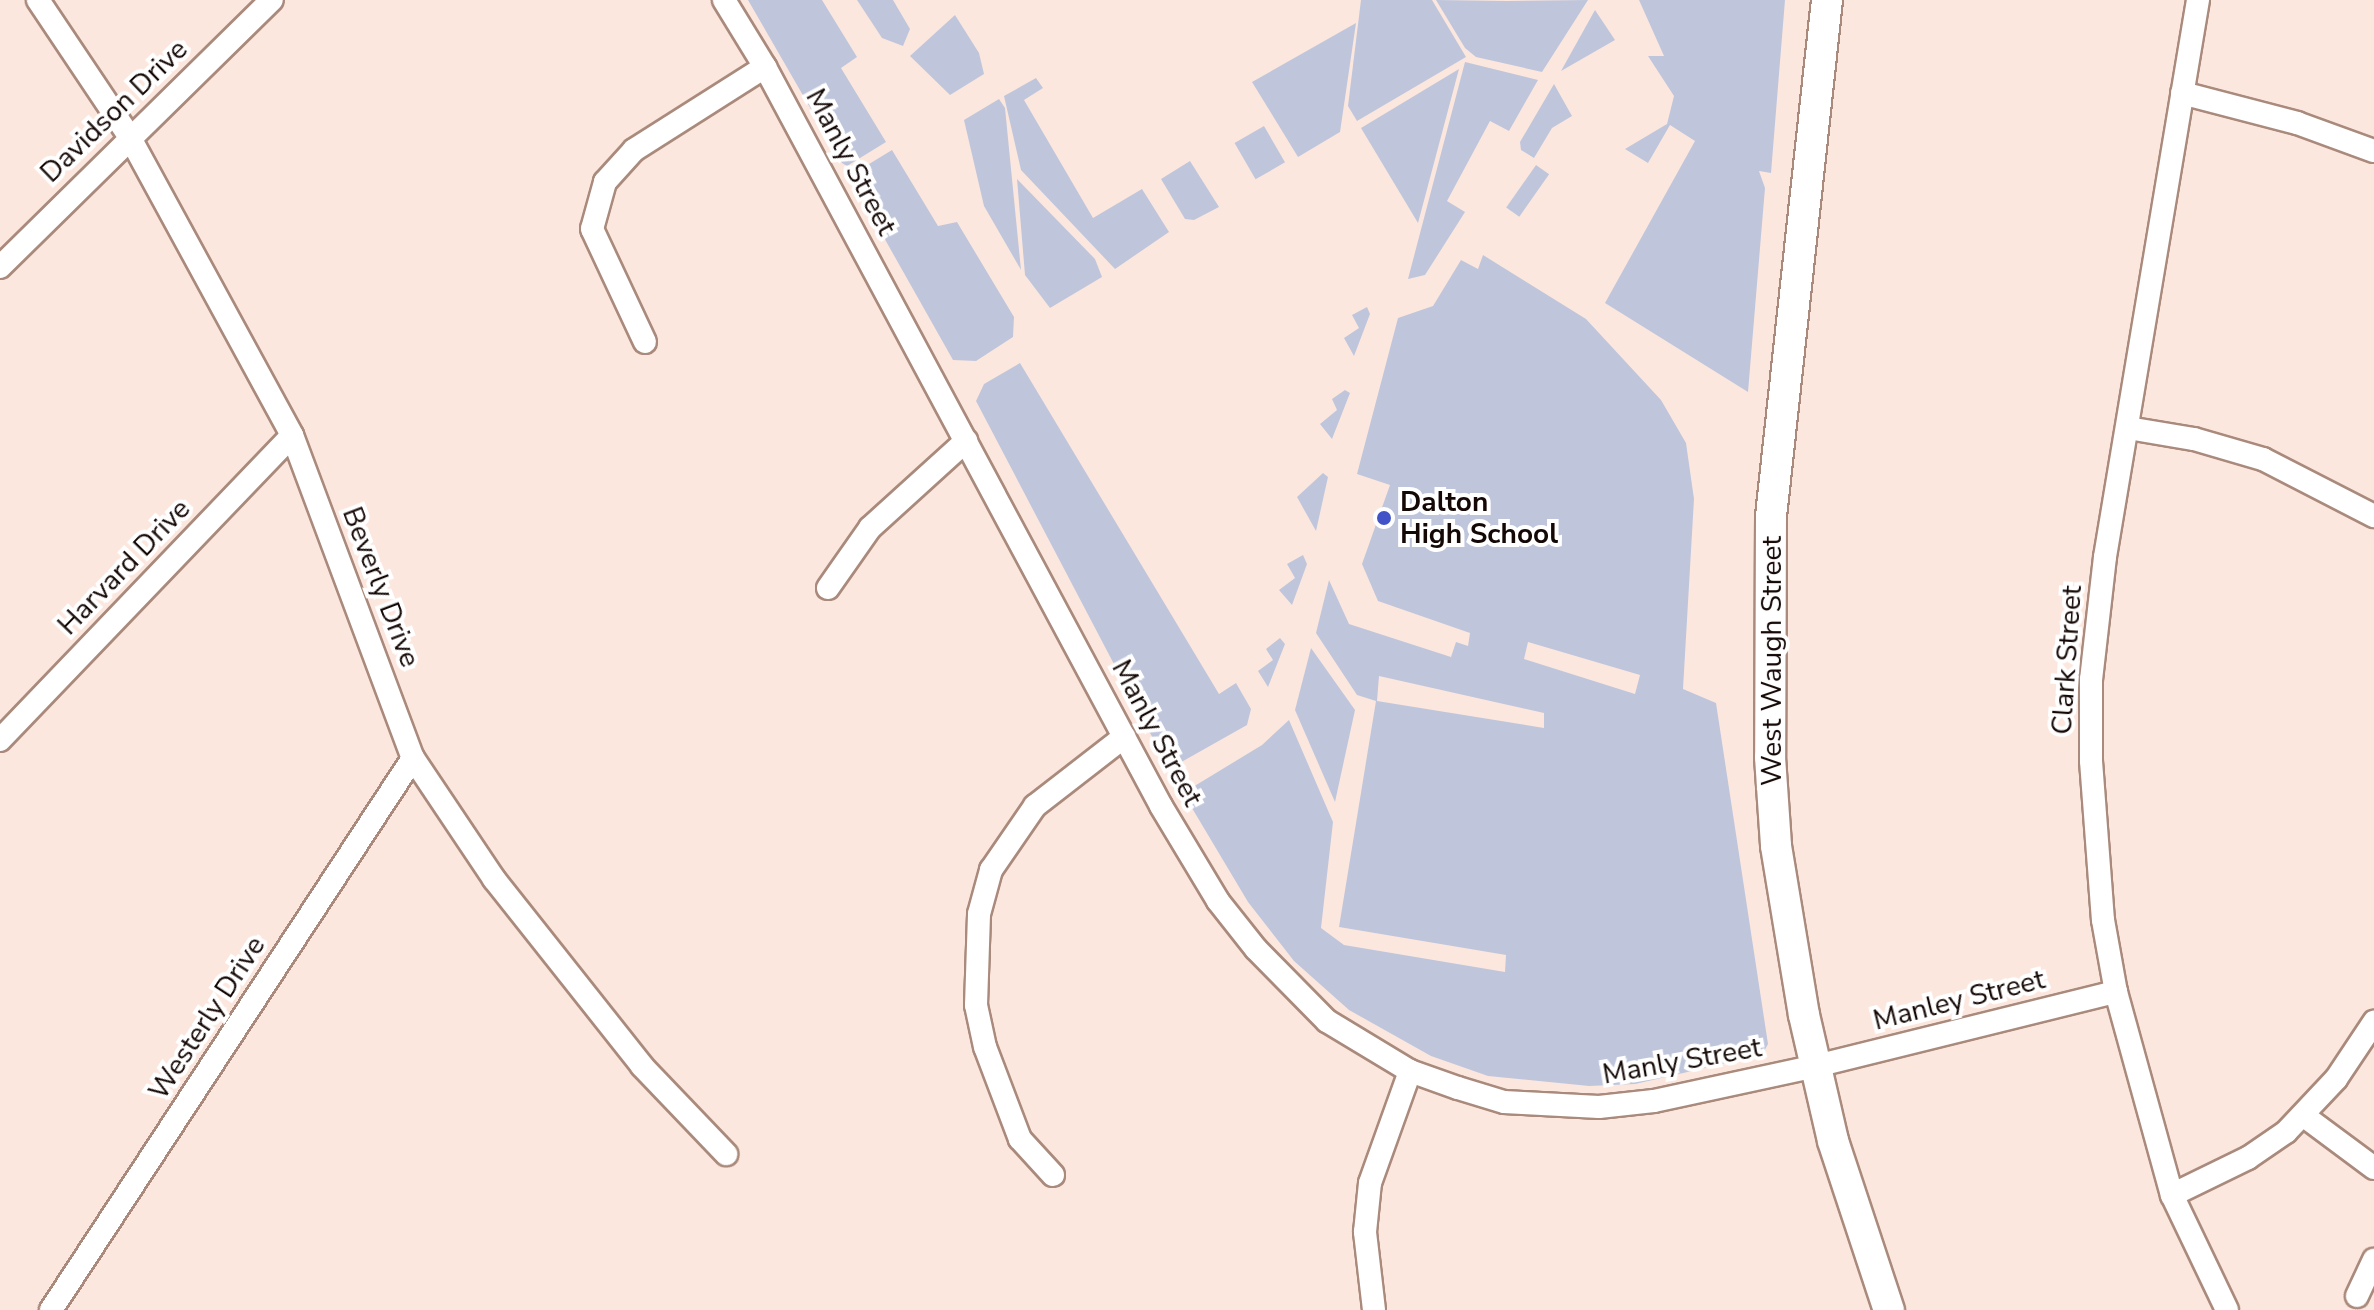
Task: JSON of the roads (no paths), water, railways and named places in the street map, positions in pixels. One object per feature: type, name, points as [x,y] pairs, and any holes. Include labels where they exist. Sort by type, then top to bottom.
[{"type":"street","name":"Beverly Drive","points":[[38,0],[129,136],[292,435],[413,758],[494,879],[642,1066],[726,1154]]},
{"type":"street","name":"Davidson Drive","points":[[0,267],[129,136],[272,0]]},
{"type":"street","name":"Manly Street","points":[[724,0],[765,67],[1124,737],[1218,901],[1256,949],[1327,1021],[1410,1071],[1504,1102],[1599,1107],[1654,1101],[1816,1066]]},
{"type":"street","name":"West Waugh Street","points":[[1827,0],[1771,516],[1766,674],[1776,846],[1816,1066],[1860,1232],[1889,1310]]},
{"type":"street","name":"Clark Street","points":[[2198,0],[2105,557],[2091,679],[2095,839],[2116,992],[2172,1195],[2227,1310]]},
{"type":"street","points":[[645,342],[592,229],[605,182],[634,150],[765,67]]},
{"type":"street","points":[[2182,93],[2297,123],[2374,151]]},
{"type":"street","points":[[2128,428],[2194,439],[2263,459],[2374,516]]},
{"type":"street","name":"Harvard Drive","points":[[0,740],[292,435]]},
{"type":"street","points":[[828,588],[870,528],[966,441]]},
{"type":"street","points":[[1053,1175],[1020,1139],[985,1047],[976,1005],[979,914],[991,870],[1035,806],[1124,737]]},
{"type":"street","name":"Westerly Drive","points":[[51,1310],[413,758]]},
{"type":"street","name":"Manley Street","points":[[1816,1066],[2116,992]]},
{"type":"street","points":[[2172,1195],[2248,1158],[2304,1116],[2374,1022]]},
{"type":"street","points":[[1374,1310],[1365,1232],[1370,1183],[1410,1071]]},
{"type":"street","points":[[2304,1116],[2374,1168]]},
{"type":"street","points":[[2357,1296],[2374,1260]]},
{"type":"place","name":"Dalton High School","points":[[1384,518]]}]
